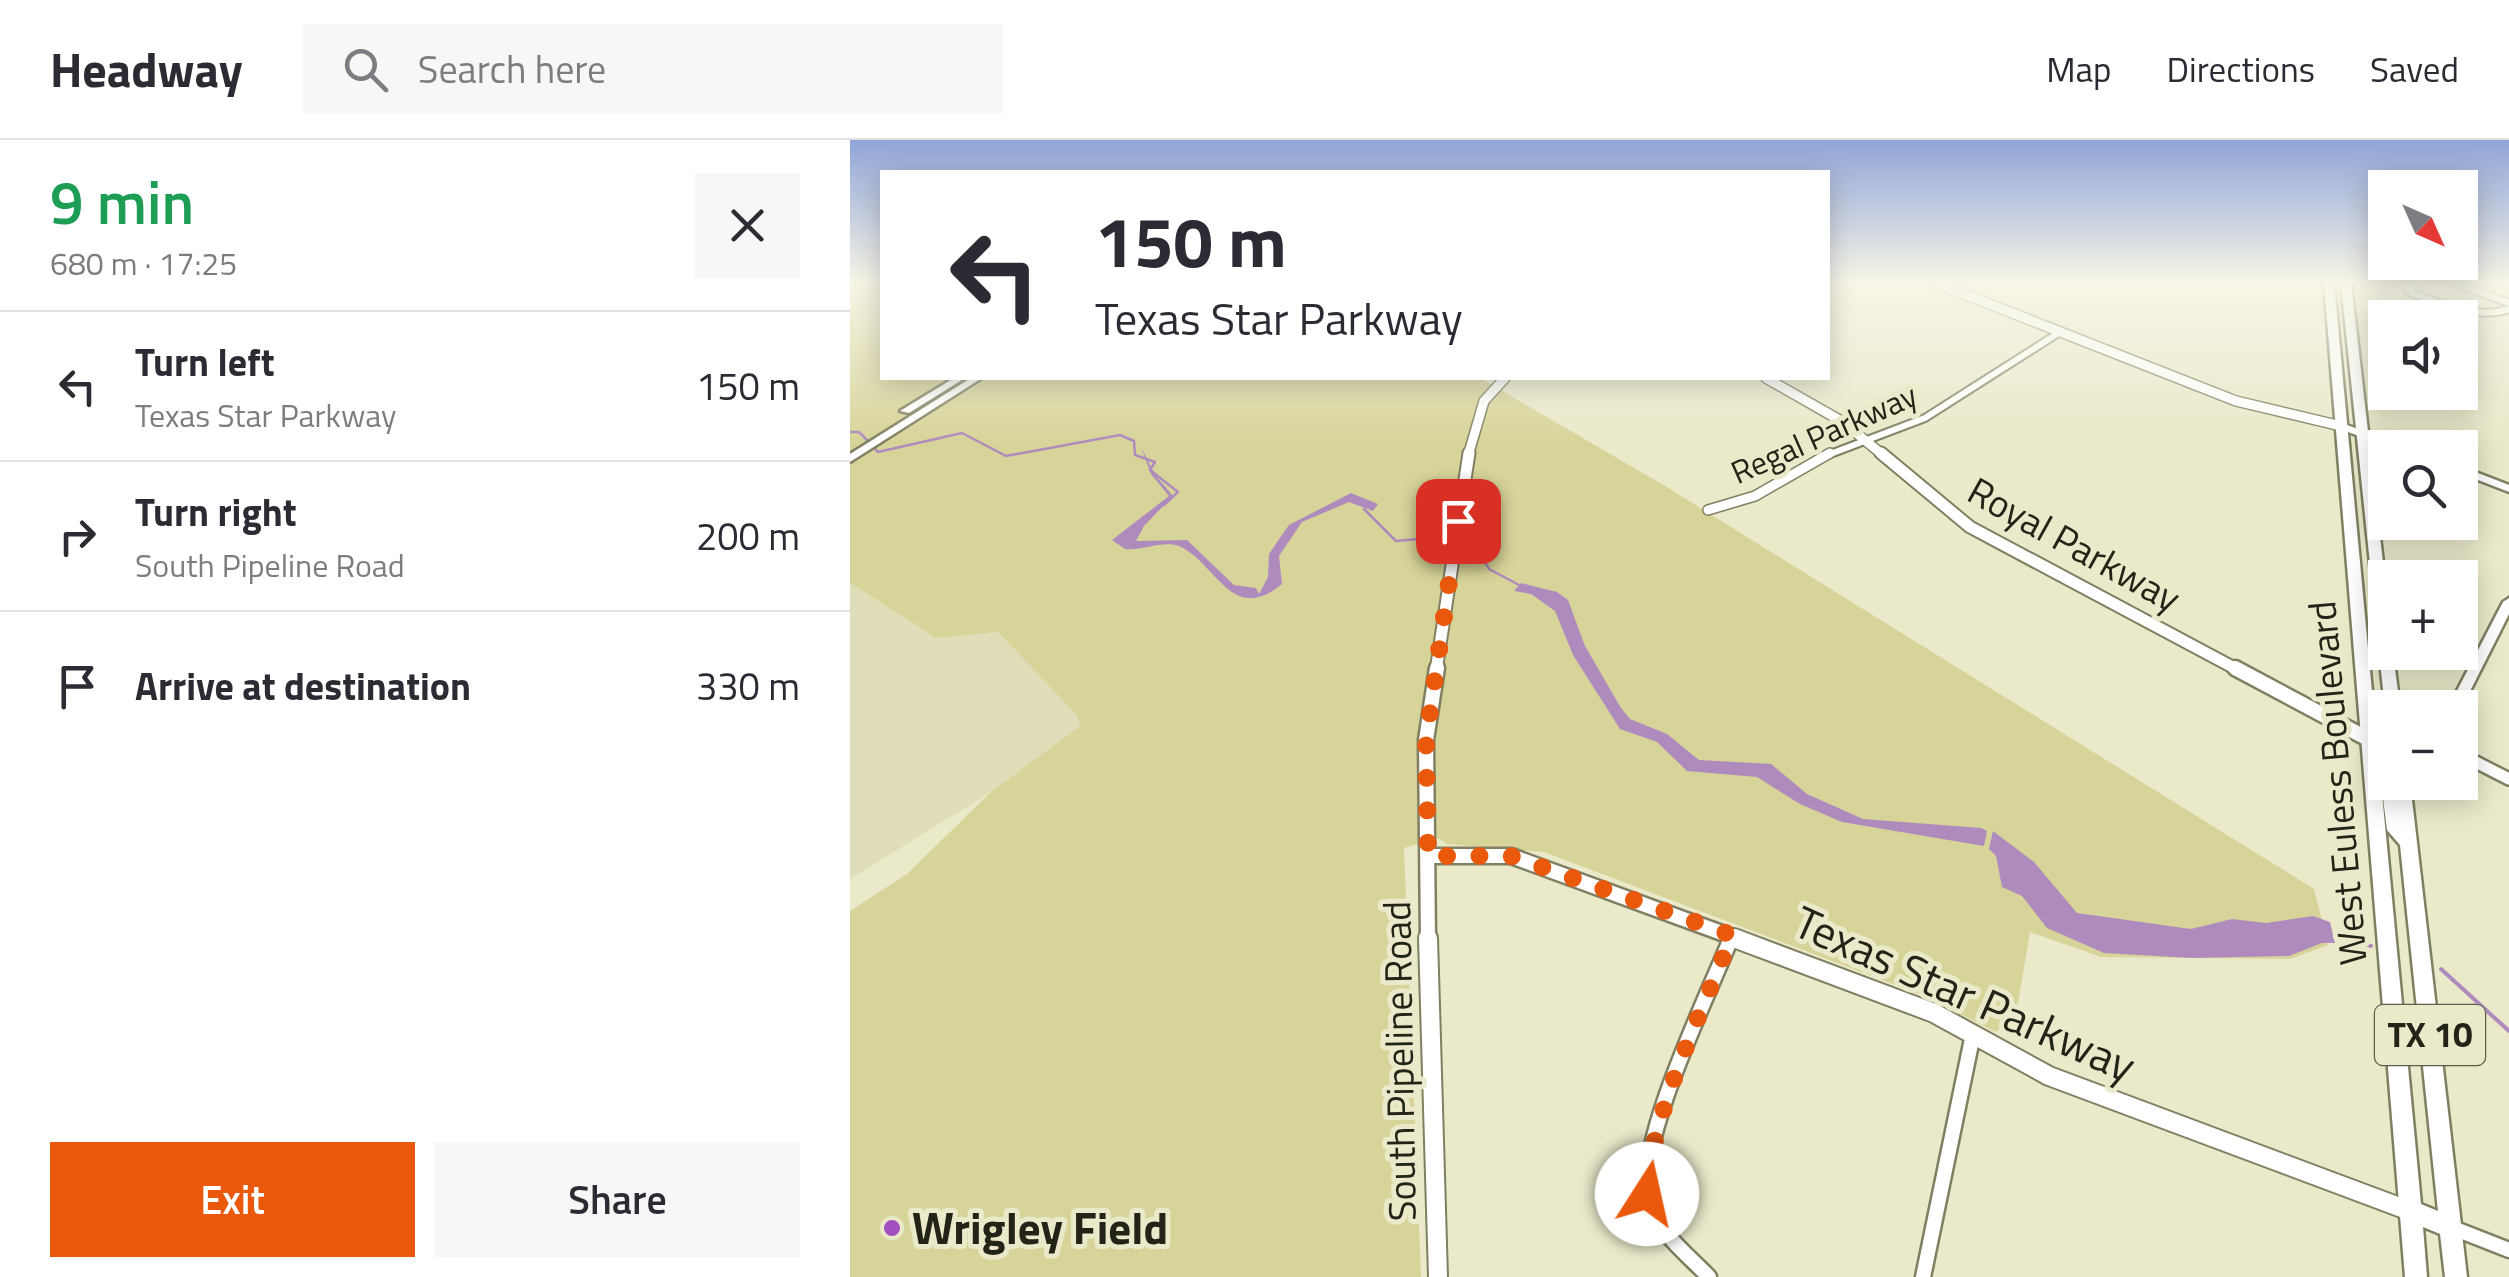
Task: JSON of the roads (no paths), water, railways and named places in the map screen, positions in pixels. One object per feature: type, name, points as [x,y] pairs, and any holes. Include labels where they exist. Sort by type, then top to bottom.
[{"type":"main road","name":"West Euless Boulevard","points":[[2333,336],[2361,647],[2371,658],[2373,690]]},
{"type":"main road","name":"West Euless Boulevard","points":[[2352,336],[2375,560]]},
{"type":"main road","points":[[850,448],[957,380]]},
{"type":"main road","points":[[850,460],[974,380]]},
{"type":"main road","points":[[2341,426],[2368,435]]},
{"type":"main road","points":[[2478,477],[2509,488]]},
{"type":"main road","points":[[2355,560],[2368,566]]},
{"type":"main road","points":[[2464,690],[2509,602]]},
{"type":"main road","name":"West Euless Boulevard","points":[[2381,800],[2416,1277]]},
{"type":"main road","points":[[2391,800],[2395,830],[2408,842]]},
{"type":"main road","name":"West Euless Boulevard","points":[[2404,800],[2456,1277]]},
{"type":"main road","points":[[2410,1211],[2452,1228]]},
{"type":"street","name":"Regal Parkway","points":[[1708,510],[1751,498],[1837,449],[1925,418],[2054,336]]},
{"type":"street","points":[[2071,336],[2236,400],[2341,426]]},
{"type":"street","name":"South Pipeline Road","points":[[1438,1277],[1426,740],[1462,491],[1484,401],[1502,380]]},
{"type":"street","name":"Royal Parkway","points":[[1770,380],[1831,413],[1970,527],[2368,736]]},
{"type":"street","points":[[2478,763],[2509,779]]},
{"type":"street","name":"Texas Star Parkway","points":[[1428,856],[1511,856],[1732,935],[1934,1013],[2048,1076],[2410,1211]]},
{"type":"street","points":[[1709,1277],[1652,1208],[1647,1173],[1666,1108],[1732,935]]},
{"type":"street","points":[[1924,1277],[1973,1034]]},
{"type":"street","points":[[2452,1228],[2509,1250]]},
{"type":"waterway","points":[[850,432],[859,432],[869,442]]},
{"type":"waterway","points":[[874,448],[878,452],[962,433],[1006,456],[1120,435],[1134,441],[1135,455],[1155,462],[1150,470],[1178,492],[1164,505]]},
{"type":"waterway","points":[[1364,509],[1396,541],[1452,536]]},
{"type":"waterway","points":[[1460,536],[1470,536],[1489,569],[1521,586]]},
{"type":"waterway","points":[[2334,934],[2353,940]]},
{"type":"waterway","points":[[2345,938],[2371,946]]},
{"type":"waterway","points":[[2441,969],[2509,1031]]},
{"type":"place","name":"Wrigley Field","points":[[892,1228]]}]
